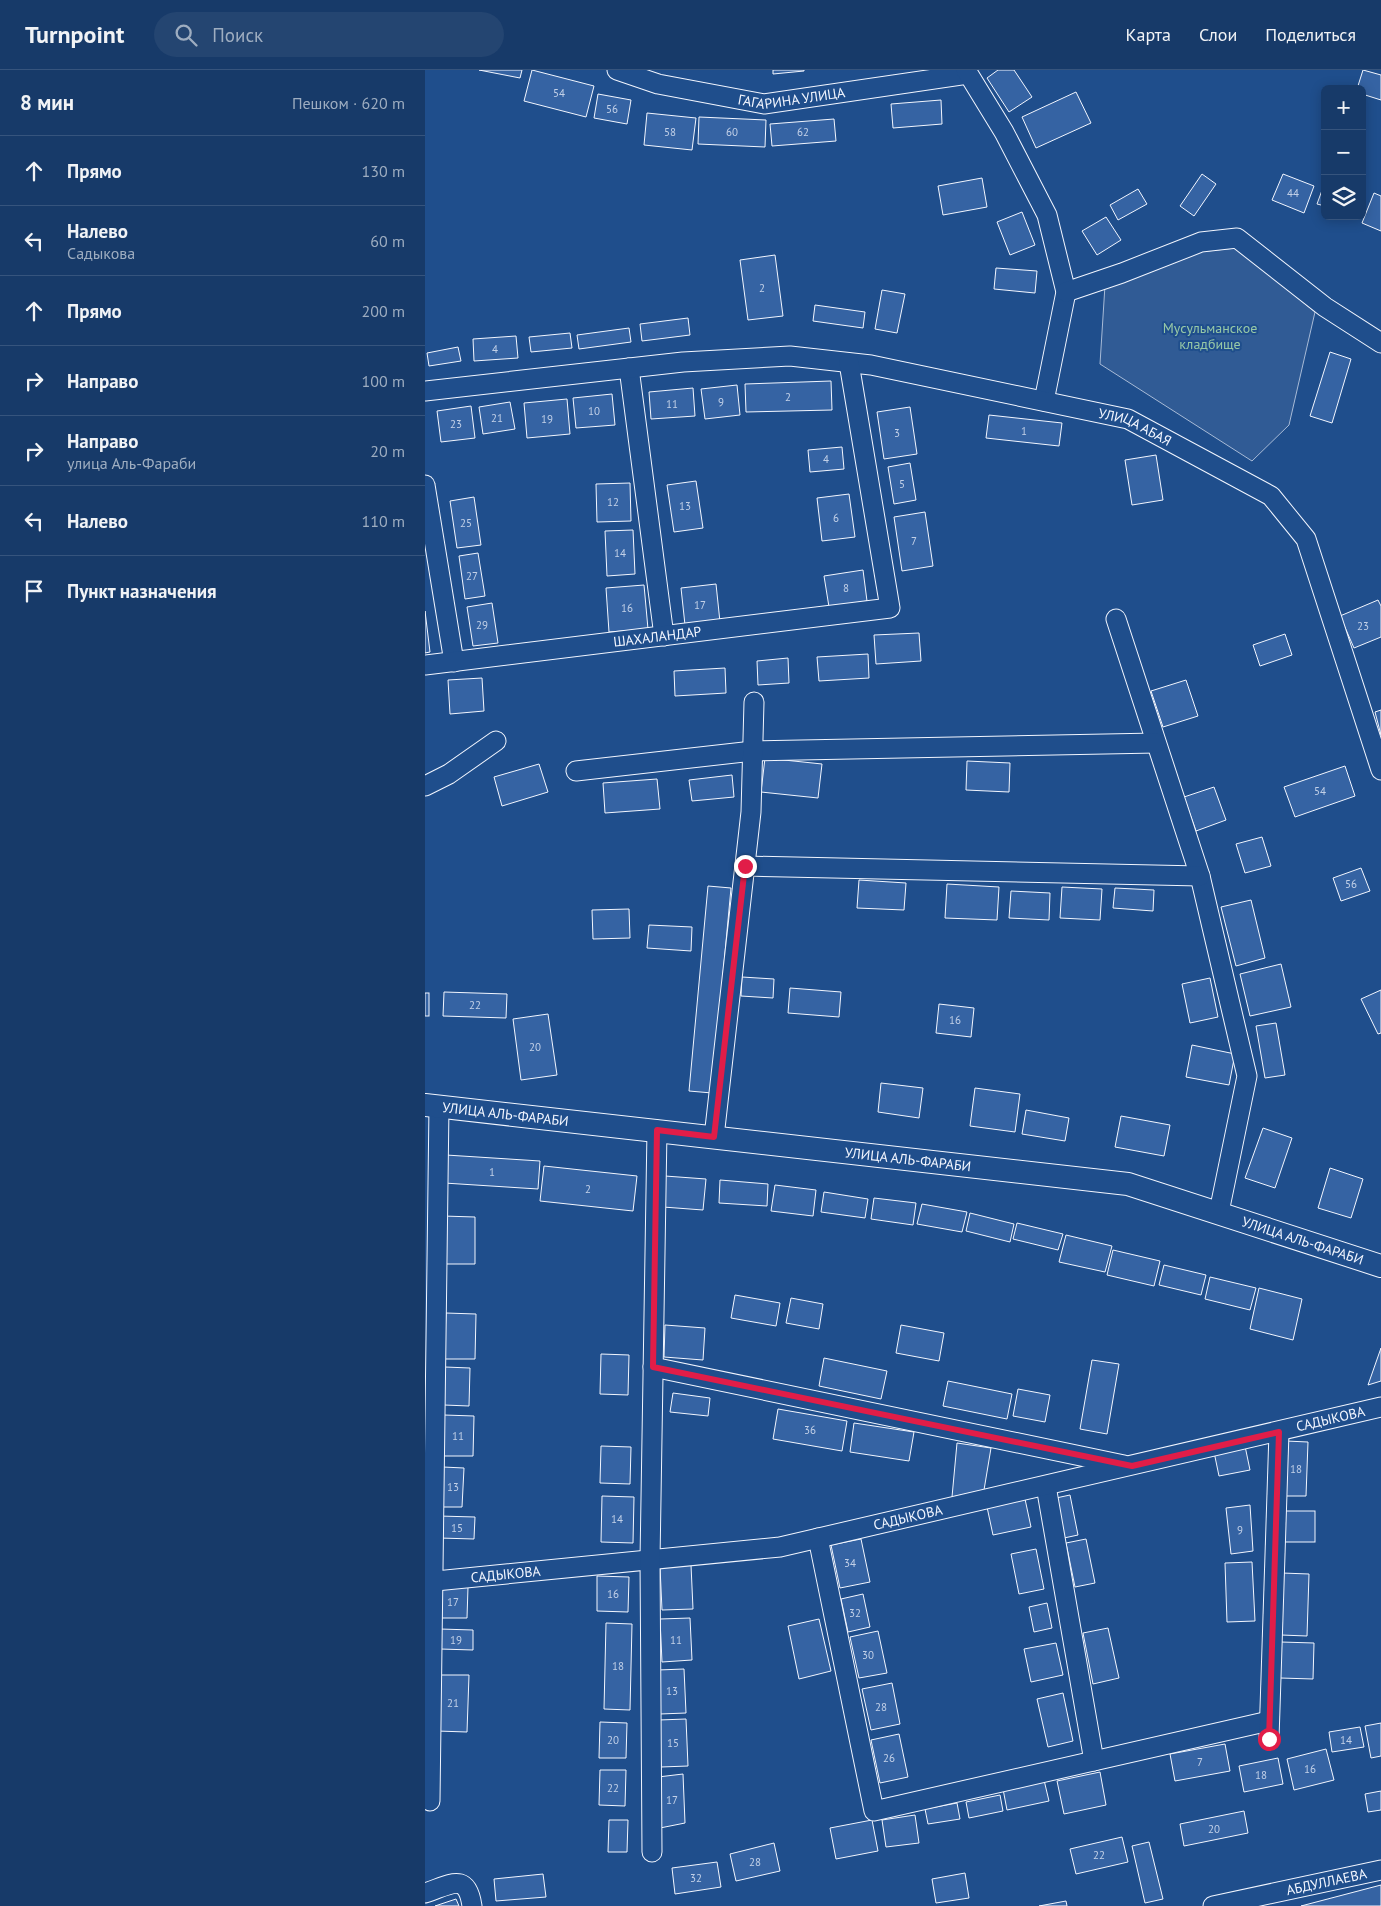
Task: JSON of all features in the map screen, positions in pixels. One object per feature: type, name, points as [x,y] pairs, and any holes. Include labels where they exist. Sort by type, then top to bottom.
[{"type":"main road","name":"УЛИЦА АЛЬ-ФАРАБИ","points":[[432,1105],[1129,1184],[1381,1266]]},
{"type":"street","name":"ГАГАРИНА УЛИЦА","points":[[617,70],[658,84],[764,104],[967,72]]},
{"type":"street","points":[[967,72],[1005,132],[1047,215],[1066,292],[1044,401]]},
{"type":"street","points":[[1066,292],[1122,273],[1201,242],[1237,238],[1325,307],[1381,343]]},
{"type":"street","name":"УЛИЦА АБАЯ","points":[[425,391],[683,362],[790,356],[871,366],[1128,418],[1271,496],[1307,539],[1381,770]]},
{"type":"street","name":"ШАХАЛАНДАР","points":[[425,666],[890,608],[849,363]]},
{"type":"street","points":[[629,368],[664,636]]},
{"type":"street","points":[[425,485],[454,662]]},
{"type":"street","points":[[1116,620],[1199,876],[1247,1076],[1219,1212]]},
{"type":"street","points":[[714,1137],[751,812],[754,702]]},
{"type":"street","points":[[425,786],[449,774],[497,741]]},
{"type":"street","points":[[576,772],[753,751],[1157,744]]},
{"type":"street","points":[[745,866],[1199,876]]},
{"type":"street","points":[[430,1801],[429,1581],[432,1105]]},
{"type":"street","points":[[653,1852],[650,1560],[657,1130]]},
{"type":"street","points":[[653,1367],[1132,1466]]},
{"type":"street","name":"САДЫКОВА","points":[[429,1581],[780,1546],[1381,1407]]},
{"type":"street","points":[[818,1538],[874,1811],[1094,1761],[1269,1730],[1279,1432]]},
{"type":"street","points":[[1046,1486],[1094,1761]]},
{"type":"street","name":"АБДУЛЛАЕВА","points":[[1213,1906],[1381,1870]]},
{"type":"street","points":[[425,1893],[454,1884],[463,1884],[468,1887],[472,1906]]},
{"type":"shaded area","name":"Мусульманское кладбище","points":[[1236,248],[1315,312],[1289,425],[1252,461],[1100,364],[1105,285],[1150,257]]},
{"type":"building","points":[[479,70],[522,70],[520,78]]},
{"type":"building","points":[[532,70],[594,86],[586,117],[524,101]]},
{"type":"building","points":[[773,70],[804,70],[804,71],[773,74]]},
{"type":"building","points":[[998,70],[1014,70],[1032,97],[1009,112],[987,78]]},
{"type":"building","points":[[1363,70],[1381,75],[1381,100],[1366,95],[1366,85],[1358,85]]},
{"type":"building","points":[[1076,92],[1091,123],[1036,148],[1022,117]]},
{"type":"building","points":[[598,94],[631,100],[627,124],[594,118]]},
{"type":"building","points":[[941,100],[942,124],[893,128],[891,104]]},
{"type":"building","points":[[647,113],[696,118],[692,150],[644,145]]},
{"type":"building","points":[[699,117],[766,120],[765,147],[698,144]]},
{"type":"building","points":[[834,119],[836,141],[772,146],[770,124]]},
{"type":"building","points":[[1202,174],[1216,184],[1194,216],[1180,206]]},
{"type":"building","points":[[1283,174],[1314,186],[1304,213],[1272,200]]},
{"type":"building","points":[[982,178],[987,207],[943,215],[938,186]]},
{"type":"building","points":[[1138,189],[1147,204],[1118,220],[1110,205]]},
{"type":"building","points":[[1321,193],[1321,205],[1317,204]]},
{"type":"building","points":[[1374,193],[1381,196],[1381,231],[1362,223],[1363,220],[1366,220],[1366,213]]},
{"type":"building","points":[[1022,212],[1035,245],[1010,255],[997,222]]},
{"type":"building","points":[[1106,217],[1121,240],[1097,255],[1082,231]]},
{"type":"building","points":[[775,255],[783,316],[748,320],[740,260]]},
{"type":"building","points":[[996,268],[1037,271],[1035,293],[994,289]]},
{"type":"building","points":[[882,290],[905,294],[897,333],[875,329]]},
{"type":"building","points":[[815,305],[865,312],[863,328],[813,321]]},
{"type":"building","points":[[688,318],[690,335],[642,341],[640,324]]},
{"type":"building","points":[[629,328],[631,342],[579,349],[577,335]]},
{"type":"building","points":[[570,333],[572,348],[531,352],[529,337]]},
{"type":"building","points":[[516,336],[518,358],[474,361],[473,339]]},
{"type":"building","points":[[458,347],[461,361],[429,366],[427,353]]},
{"type":"building","points":[[1330,352],[1351,359],[1332,423],[1310,416]]},
{"type":"building","points":[[831,381],[832,410],[746,412],[745,384]]},
{"type":"building","points":[[737,385],[740,415],[705,419],[701,389]]},
{"type":"building","points":[[693,388],[695,416],[651,419],[649,392]]},
{"type":"building","points":[[612,394],[615,425],[576,428],[573,398]]},
{"type":"building","points":[[567,399],[570,434],[527,438],[524,403]]},
{"type":"building","points":[[510,402],[515,429],[483,434],[479,407]]},
{"type":"building","points":[[471,406],[475,438],[441,442],[437,411]]},
{"type":"building","points":[[910,407],[917,454],[884,459],[877,412]]},
{"type":"building","points":[[989,415],[1062,423],[1059,446],[986,438]]},
{"type":"building","points":[[842,447],[844,469],[810,472],[808,450]]},
{"type":"building","points":[[1156,455],[1163,500],[1132,505],[1125,460]]},
{"type":"building","points":[[910,463],[916,500],[894,504],[888,467]]},
{"type":"building","points":[[696,481],[703,528],[674,532],[667,485]]},
{"type":"building","points":[[630,483],[631,521],[597,522],[596,484]]},
{"type":"building","points":[[849,494],[855,537],[822,541],[817,498]]},
{"type":"building","points":[[474,497],[481,545],[457,548],[450,501]]},
{"type":"building","points":[[925,512],[933,566],[902,571],[894,517]]},
{"type":"building","points":[[633,530],[635,574],[607,576],[605,531]]},
{"type":"building","points":[[478,553],[485,596],[465,599],[459,556]]},
{"type":"building","points":[[863,570],[867,601],[829,607],[824,576]]},
{"type":"building","points":[[716,584],[720,622],[685,625],[681,588]]},
{"type":"building","points":[[644,585],[648,629],[609,632],[606,588]]},
{"type":"building","points":[[1378,600],[1381,606],[1381,637],[1354,648],[1340,616]]},
{"type":"building","points":[[492,603],[498,643],[473,646],[467,607]]},
{"type":"building","points":[[425,611],[430,652],[425,653]]},
{"type":"building","points":[[919,633],[921,661],[876,664],[874,635]]},
{"type":"building","points":[[1285,634],[1292,655],[1260,666],[1253,645]]},
{"type":"building","points":[[868,654],[869,678],[819,681],[817,657]]},
{"type":"building","points":[[788,658],[789,683],[758,685],[757,661]]},
{"type":"building","points":[[725,668],[726,693],[675,696],[674,671]]},
{"type":"building","points":[[482,678],[484,711],[450,714],[448,680]]},
{"type":"building","points":[[1186,680],[1198,716],[1163,727],[1151,691]]},
{"type":"building","points":[[1381,710],[1381,735],[1375,712]]},
{"type":"building","points":[[765,758],[822,764],[818,798],[761,792]]},
{"type":"building","points":[[967,761],[1010,763],[1009,792],[966,790]]},
{"type":"building","points":[[539,764],[548,792],[502,806],[494,777]]},
{"type":"building","points":[[1345,766],[1355,796],[1295,817],[1284,787]]},
{"type":"building","points":[[732,775],[734,797],[692,801],[689,780]]},
{"type":"building","points":[[657,779],[660,809],[605,813],[603,783]]},
{"type":"building","points":[[1214,787],[1226,820],[1196,831],[1184,797]]},
{"type":"building","points":[[1262,837],[1271,866],[1245,873],[1236,844]]},
{"type":"building","points":[[1361,868],[1370,891],[1341,901],[1333,878]]},
{"type":"building","points":[[859,880],[906,883],[904,910],[857,908]]},
{"type":"building","points":[[947,884],[999,887],[997,920],[945,918]]},
{"type":"building","points":[[708,886],[731,888],[712,1093],[689,1091]]},
{"type":"building","points":[[1062,887],[1102,889],[1100,920],[1060,918]]},
{"type":"building","points":[[1115,888],[1154,890],[1153,911],[1113,908]]},
{"type":"building","points":[[1011,891],[1050,893],[1049,920],[1009,918]]},
{"type":"building","points":[[1251,900],[1265,958],[1236,966],[1221,907]]},
{"type":"building","points":[[629,909],[630,938],[593,939],[592,910]]},
{"type":"building","points":[[649,925],[692,927],[691,951],[647,948]]},
{"type":"building","points":[[1281,964],[1291,1007],[1250,1016],[1240,974]]},
{"type":"building","points":[[742,977],[774,979],[773,998],[741,996]]},
{"type":"building","points":[[1210,978],[1218,1017],[1190,1023],[1182,984]]},
{"type":"building","points":[[790,988],[841,992],[839,1017],[788,1013]]},
{"type":"building","points":[[1381,990],[1381,1033],[1378,1034],[1361,999]]},
{"type":"building","points":[[444,992],[507,994],[506,1018],[443,1016]]},
{"type":"building","points":[[425,993],[429,993],[429,1016],[425,1016]]},
{"type":"building","points":[[939,1004],[974,1008],[971,1037],[936,1033]]},
{"type":"building","points":[[548,1014],[557,1075],[521,1080],[513,1019]]},
{"type":"building","points":[[1276,1023],[1285,1075],[1265,1078],[1256,1026]]},
{"type":"building","points":[[1192,1045],[1235,1054],[1229,1085],[1186,1077]]},
{"type":"building","points":[[881,1083],[923,1088],[919,1118],[878,1112]]},
{"type":"building","points":[[975,1088],[1020,1094],[1015,1132],[970,1126]]},
{"type":"building","points":[[1026,1110],[1069,1118],[1065,1141],[1022,1134]]},
{"type":"building","points":[[1121,1116],[1170,1125],[1164,1156],[1115,1147]]},
{"type":"building","points":[[1263,1128],[1292,1138],[1275,1188],[1245,1178]]},
{"type":"building","points":[[446,1155],[540,1161],[538,1189],[444,1183]]},
{"type":"building","points":[[544,1166],[637,1176],[633,1211],[540,1201]]},
{"type":"building","points":[[1330,1168],[1363,1179],[1351,1218],[1318,1208]]},
{"type":"building","points":[[665,1176],[706,1179],[703,1210],[663,1207]]},
{"type":"building","points":[[720,1180],[768,1184],[767,1206],[719,1203]]},
{"type":"building","points":[[775,1185],[816,1190],[813,1216],[771,1211]]},
{"type":"building","points":[[824,1192],[868,1199],[865,1218],[821,1212]]},
{"type":"building","points":[[874,1198],[916,1203],[913,1225],[871,1219]]},
{"type":"building","points":[[922,1204],[967,1212],[962,1232],[917,1224]]},
{"type":"building","points":[[970,1213],[1014,1224],[1010,1242],[966,1231]]},
{"type":"building","points":[[443,1216],[475,1217],[475,1264],[443,1264]]},
{"type":"building","points":[[1017,1223],[1063,1234],[1058,1250],[1013,1239]]},
{"type":"building","points":[[1066,1235],[1112,1246],[1105,1272],[1059,1262]]},
{"type":"building","points":[[1113,1250],[1160,1261],[1154,1286],[1107,1275]]},
{"type":"building","points":[[1164,1265],[1206,1275],[1201,1295],[1159,1285]]},
{"type":"building","points":[[1210,1277],[1256,1288],[1250,1310],[1205,1299]]},
{"type":"building","points":[[1259,1288],[1302,1299],[1293,1340],[1250,1329]]},
{"type":"building","points":[[735,1295],[780,1303],[776,1326],[731,1318]]},
{"type":"building","points":[[791,1298],[823,1304],[819,1329],[786,1323]]},
{"type":"building","points":[[446,1313],[476,1314],[475,1359],[444,1359]]},
{"type":"building","points":[[665,1325],[705,1328],[703,1360],[664,1357]]},
{"type":"building","points":[[901,1325],[944,1333],[939,1361],[896,1353]]},
{"type":"building","points":[[1381,1348],[1381,1381],[1368,1385]]},
{"type":"building","points":[[601,1354],[629,1355],[628,1395],[600,1394]]},
{"type":"building","points":[[824,1358],[887,1371],[881,1399],[819,1386]]},
{"type":"building","points":[[1092,1360],[1119,1364],[1107,1434],[1080,1429]]},
{"type":"building","points":[[445,1367],[470,1368],[469,1406],[444,1405]]},
{"type":"building","points":[[948,1381],[1012,1394],[1007,1419],[943,1406]]},
{"type":"building","points":[[1018,1389],[1050,1395],[1045,1422],[1013,1416]]},
{"type":"building","points":[[673,1393],[710,1398],[708,1416],[670,1412]]},
{"type":"building","points":[[778,1409],[847,1421],[842,1451],[773,1439]]},
{"type":"building","points":[[444,1415],[474,1416],[473,1456],[443,1456]]},
{"type":"building","points":[[854,1423],[914,1432],[909,1461],[850,1452]]},
{"type":"building","points":[[1286,1441],[1308,1442],[1306,1496],[1284,1496]]},
{"type":"building","points":[[957,1443],[991,1448],[984,1490],[952,1497]]},
{"type":"building","points":[[601,1446],[631,1447],[630,1484],[600,1483]]},
{"type":"building","points":[[1245,1446],[1250,1470],[1219,1476],[1214,1452]]},
{"type":"building","points":[[443,1467],[464,1468],[462,1507],[442,1507]]},
{"type":"building","points":[[1070,1495],[1078,1535],[1064,1538],[1056,1498]]},
{"type":"building","points":[[602,1496],[634,1497],[633,1543],[601,1542]]},
{"type":"building","points":[[1025,1499],[1031,1527],[993,1535],[987,1507]]},
{"type":"building","points":[[1250,1505],[1253,1551],[1231,1554],[1226,1508]]},
{"type":"building","points":[[1282,1511],[1315,1511],[1315,1542],[1282,1542]]},
{"type":"building","points":[[439,1516],[475,1517],[474,1539],[439,1538]]},
{"type":"building","points":[[861,1539],[870,1582],[840,1588],[831,1545]]},
{"type":"building","points":[[1086,1539],[1095,1583],[1075,1587],[1066,1543]]},
{"type":"building","points":[[1036,1549],[1044,1589],[1019,1594],[1011,1554]]},
{"type":"building","points":[[1252,1562],[1255,1621],[1227,1622],[1225,1563]]},
{"type":"building","points":[[691,1565],[693,1609],[662,1610],[660,1567]]},
{"type":"building","points":[[1282,1573],[1309,1574],[1307,1636],[1281,1635]]},
{"type":"building","points":[[597,1576],[629,1577],[628,1612],[597,1611]]},
{"type":"building","points":[[439,1586],[468,1587],[467,1618],[438,1618]]},
{"type":"building","points":[[863,1594],[870,1627],[848,1632],[841,1599]]},
{"type":"building","points":[[1047,1603],[1052,1628],[1034,1632],[1029,1607]]},
{"type":"building","points":[[690,1618],[692,1660],[662,1662],[660,1619]]},
{"type":"building","points":[[819,1619],[831,1671],[799,1679],[788,1626]]},
{"type":"building","points":[[606,1623],[632,1624],[630,1710],[604,1709]]},
{"type":"building","points":[[1108,1628],[1119,1678],[1093,1684],[1083,1633]]},
{"type":"building","points":[[440,1629],[473,1630],[473,1650],[440,1649]]},
{"type":"building","points":[[878,1631],[887,1673],[859,1678],[850,1637]]},
{"type":"building","points":[[1281,1642],[1314,1643],[1313,1679],[1280,1678]]},
{"type":"building","points":[[1056,1643],[1063,1675],[1031,1682],[1024,1649]]},
{"type":"building","points":[[684,1669],[686,1713],[660,1714],[658,1670]]},
{"type":"building","points":[[438,1675],[469,1675],[467,1732],[437,1731]]},
{"type":"building","points":[[892,1683],[900,1724],[871,1730],[862,1689]]},
{"type":"building","points":[[1063,1693],[1073,1741],[1048,1747],[1037,1699]]},
{"type":"building","points":[[686,1719],[688,1766],[661,1767],[659,1720]]},
{"type":"building","points":[[600,1722],[627,1723],[626,1758],[599,1758]]},
{"type":"building","points":[[1381,1723],[1381,1756],[1371,1758],[1365,1726]]},
{"type":"building","points":[[1360,1727],[1364,1747],[1332,1752],[1329,1732]]},
{"type":"building","points":[[899,1734],[908,1777],[880,1783],[871,1740]]},
{"type":"building","points":[[1225,1744],[1230,1771],[1175,1781],[1170,1754]]},
{"type":"building","points":[[1326,1749],[1334,1780],[1294,1790],[1287,1759]]},
{"type":"building","points":[[1278,1758],[1283,1784],[1244,1792],[1239,1766]]},
{"type":"building","points":[[600,1770],[626,1770],[625,1806],[599,1805]]},
{"type":"building","points":[[1100,1772],[1106,1805],[1064,1814],[1057,1781]]},
{"type":"building","points":[[683,1774],[685,1823],[660,1828],[658,1777]]},
{"type":"building","points":[[1044,1780],[1049,1801],[1007,1810],[1003,1789]]},
{"type":"building","points":[[1381,1791],[1381,1810],[1368,1812],[1365,1794]]},
{"type":"building","points":[[1000,1795],[1003,1811],[969,1818],[966,1802]]},
{"type":"building","points":[[957,1803],[960,1819],[928,1824],[925,1809]]},
{"type":"building","points":[[1244,1811],[1248,1833],[1184,1846],[1180,1824]]},
{"type":"building","points":[[915,1815],[919,1843],[886,1847],[882,1820]]},
{"type":"building","points":[[609,1820],[628,1820],[627,1852],[608,1852]]},
{"type":"building","points":[[872,1820],[878,1851],[836,1859],[830,1828]]},
{"type":"building","points":[[1122,1837],[1128,1862],[1076,1874],[1070,1849]]},
{"type":"building","points":[[1149,1842],[1163,1899],[1145,1903],[1132,1846]]},
{"type":"building","points":[[774,1843],[780,1871],[736,1881],[730,1854]]},
{"type":"building","points":[[717,1862],[721,1887],[675,1894],[672,1868]]},
{"type":"building","points":[[965,1873],[969,1898],[936,1903],[932,1879]]},
{"type":"building","points":[[543,1874],[546,1897],[496,1901],[494,1879]]},
{"type":"building","points":[[1381,1885],[1381,1906],[1301,1906]]},
{"type":"building","points":[[456,1899],[459,1906],[435,1906]]},
{"type":"building","points":[[1066,1901],[1067,1906],[1039,1906]]},
{"type":"route","points":[[745,866],[714,1137],[657,1130],[653,1367],[1132,1466],[1279,1432],[1269,1739]]}]
